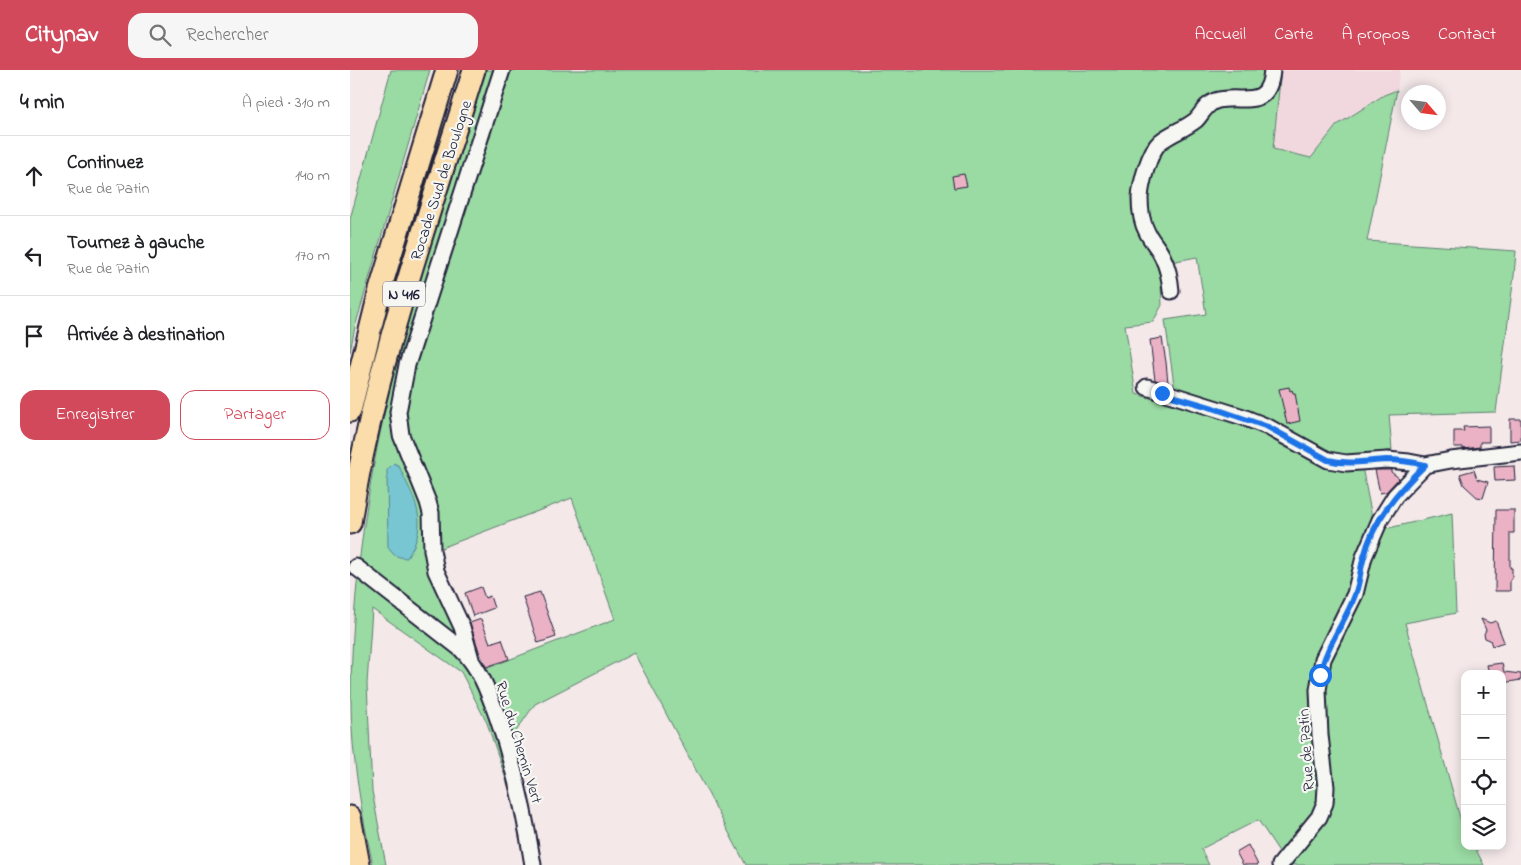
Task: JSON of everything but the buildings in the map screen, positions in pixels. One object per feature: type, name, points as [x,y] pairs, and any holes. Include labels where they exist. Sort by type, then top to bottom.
[{"type":"highway","name":"Rocade Sud de Boulogne","points":[[350,411],[380,290],[447,70]]},
{"type":"highway","name":"Rocade Sud de Boulogne","points":[[350,523],[367,435],[386,358],[474,70]]},
{"type":"highway","points":[[350,818],[359,865]]},
{"type":"street","points":[[471,659],[462,627],[436,571],[432,550],[430,507],[401,434],[398,412],[407,365],[502,70]]},
{"type":"street","points":[[1171,290],[1163,256],[1146,231],[1140,199],[1144,177],[1152,154],[1160,142],[1197,119],[1206,106],[1215,101],[1254,98],[1262,94],[1268,89],[1272,70]]},
{"type":"street","points":[[1146,388],[1243,417],[1268,427],[1328,460],[1346,464],[1387,460],[1425,465],[1521,452]]},
{"type":"street","name":"Rue de Patin","points":[[1280,865],[1319,818],[1325,803],[1318,690],[1323,659],[1355,594],[1368,543],[1380,520],[1395,496],[1425,465]]},
{"type":"street","name":"Rue du Chemin Vert","points":[[356,567],[450,640],[471,659],[486,686],[504,736],[526,820],[533,865]]},
{"type":"shaded area","points":[[1281,70],[1400,70],[1397,90],[1384,95],[1337,125],[1311,158],[1273,149]]},
{"type":"green space","points":[[391,70],[430,70],[355,327],[350,352],[350,219]]},
{"type":"green space","points":[[486,70],[1281,70],[1273,149],[1311,158],[1337,125],[1384,95],[1397,90],[1367,241],[1516,251],[1496,412],[1389,415],[1392,450],[1360,457],[1372,517],[1389,528],[1452,513],[1456,613],[1405,623],[1461,821],[1461,850],[1476,850],[1484,865],[1288,865],[1258,820],[1201,849],[1209,865],[746,865],[634,653],[535,704],[512,737],[541,865],[526,865],[514,803],[487,723],[461,672],[372,609],[367,684],[372,791],[386,865],[373,865],[357,777],[352,732],[351,687],[356,596],[367,506],[384,416],[394,372],[425,263]],"holes":[[[1197,257],[1206,314],[1165,320],[1177,406],[1136,394],[1125,325],[1153,322],[1162,305],[1160,264]],[[572,498],[615,619],[477,672],[429,550],[441,548]]]},
{"type":"water","points":[[394,463],[399,466],[418,511],[418,533],[407,558],[396,556],[388,547],[387,470]]},
{"type":"route","points":[[1162,393],[1243,417],[1268,427],[1335,462],[1346,464],[1387,460],[1425,465],[1395,496],[1368,543],[1355,594],[1323,659],[1320,675]]}]
